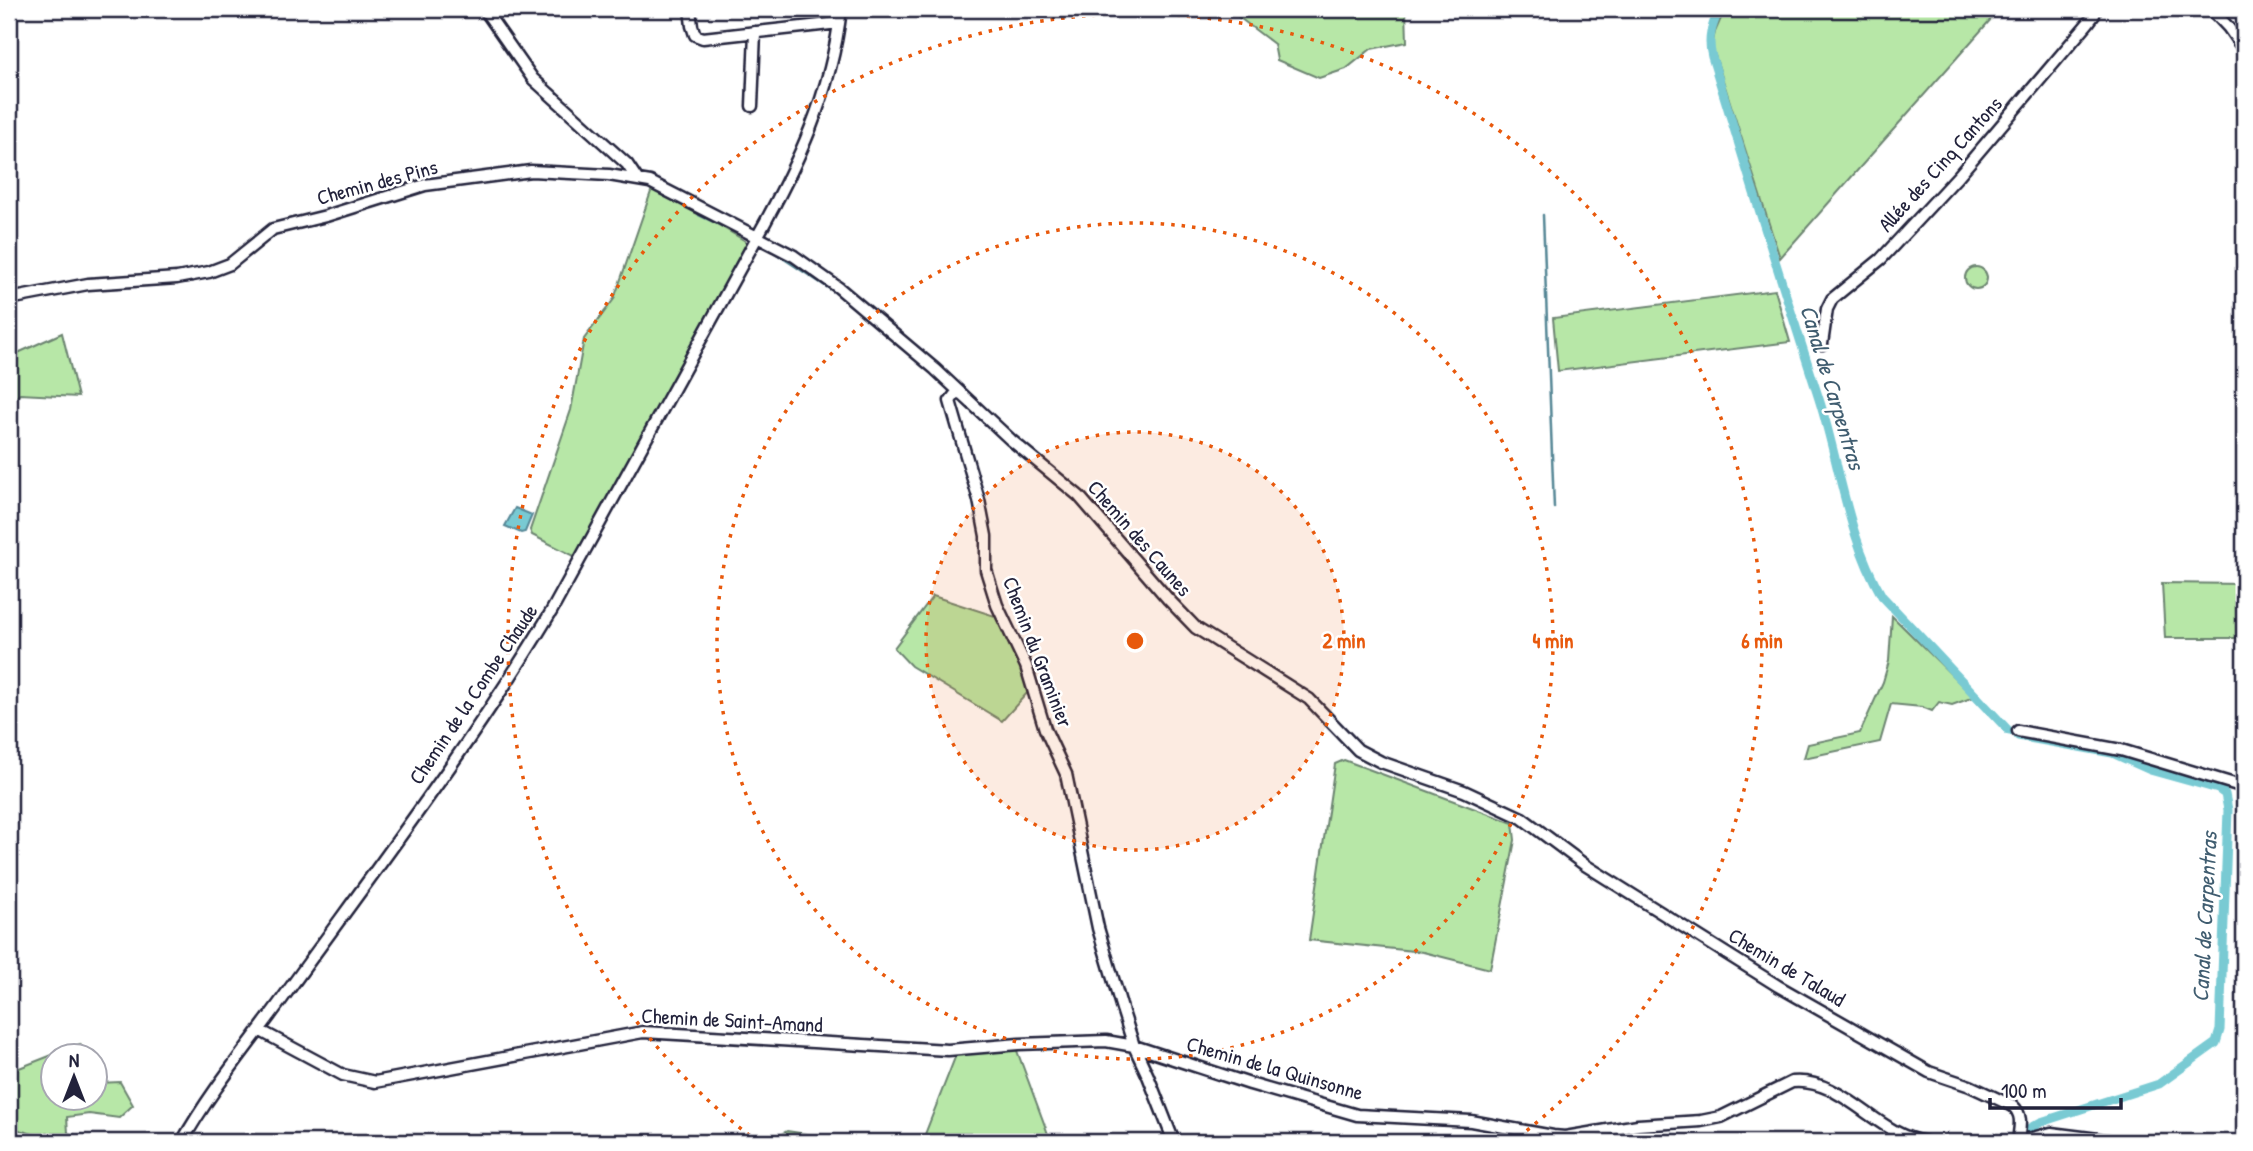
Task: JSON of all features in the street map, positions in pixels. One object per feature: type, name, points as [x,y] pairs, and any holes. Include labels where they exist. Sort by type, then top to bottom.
[{"type":"street","points":[[484,9],[533,79],[627,164],[637,179]]},
{"type":"street","points":[[690,9],[695,35],[703,38],[839,23]]},
{"type":"street","name":"Chemin de la Combe Chaude","points":[[181,1142],[233,1064],[480,725],[558,600],[806,143],[819,109],[837,41],[841,9]]},
{"type":"street","name":"Allée des Cinq Cantons","points":[[1822,344],[1827,309],[1832,299],[1881,259],[1959,175],[2088,23],[2095,9]]},
{"type":"street","points":[[2211,9],[2244,50]]},
{"type":"street","points":[[752,106],[755,32]]},
{"type":"street","name":"Chemin des Pins","points":[[9,299],[88,284],[177,278],[209,272],[230,264],[273,229],[326,216],[425,185],[531,171],[637,179],[666,189],[756,239]]},
{"type":"street","name":"Chemin des Caunes","points":[[756,239],[794,256],[829,281],[936,369],[957,392],[1011,440],[1079,496],[1196,628],[1309,699],[1368,757],[1464,791],[1522,818]]},
{"type":"street","name":"Chemin du Graminier","points":[[957,392],[950,401],[979,500],[986,536],[986,570],[1001,616],[1026,666],[1045,729],[1066,774],[1098,928],[1134,1046]]},
{"type":"street","points":[[2018,731],[2121,750],[2244,787]]},
{"type":"street","name":"Chemin de Talaud","points":[[1522,818],[1585,865],[1778,986],[1929,1072],[1970,1086],[2013,1106],[2020,1114],[2017,1142]]},
{"type":"street","name":"Chemin de Saint-Amand","points":[[259,1030],[344,1075],[375,1082],[643,1032],[688,1037],[948,1050],[1106,1041],[1134,1046]]},
{"type":"street","points":[[1134,1046],[1174,1142]]},
{"type":"street","name":"Chemin de la Quinsonne","points":[[1134,1046],[1356,1115],[1471,1121],[1565,1137],[1638,1125],[1721,1117],[1792,1082],[1803,1081],[1816,1083],[1896,1131],[1926,1142]]},
{"type":"street","points":[[2017,1142],[2060,1133],[2122,1142]]},
{"type":"green space","points":[[1228,9],[1406,9],[1407,42],[1371,49],[1346,69],[1319,78],[1277,60],[1274,44]]},
{"type":"green space","points":[[1725,9],[2000,9],[1780,258],[1712,46]]},
{"type":"green space","points":[[653,186],[747,242],[582,552],[574,556],[532,535],[530,530],[571,410],[584,339],[614,299]]},
{"type":"green space","points":[[1976,267],[1984,270],[1987,278],[1984,286],[1976,289],[1968,286],[1965,278],[1968,270]]},
{"type":"green space","points":[[1775,290],[1790,342],[1558,371],[1553,318]]},
{"type":"green space","points":[[62,333],[78,397],[20,394],[9,402],[9,357]]},
{"type":"green space","points":[[2162,583],[2244,584],[2244,638],[2165,638]]},
{"type":"green space","points":[[933,596],[995,616],[1021,666],[1029,691],[1002,721],[911,666],[894,648]]},
{"type":"green space","points":[[1892,616],[1974,697],[1952,705],[1939,702],[1932,711],[1922,707],[1891,704],[1880,742],[1804,758],[1808,744],[1860,733],[1883,682],[1889,661]]},
{"type":"green space","points":[[1344,760],[1513,823],[1515,840],[1490,969],[1423,952],[1309,940],[1335,764]]},
{"type":"green space","points":[[1016,1048],[1051,1142],[922,1142],[956,1055]]},
{"type":"green space","points":[[38,1061],[38,1112],[108,1112],[108,1083],[120,1082],[133,1105],[119,1118],[89,1114],[67,1117],[68,1133],[93,1140],[60,1142],[9,1127],[9,1072]]},
{"type":"green space","points":[[787,1131],[846,1140],[846,1142],[766,1142]]},
{"type":"water","points":[[515,508],[532,515],[525,532],[521,533],[505,526]]},
{"type":"waterway","name":"Canal de Carpentras","points":[[1719,9],[1711,32],[1712,57],[1819,399],[1860,549],[1882,596],[2009,731]]},
{"type":"waterway","points":[[699,215],[744,236]]},
{"type":"waterway","points":[[1543,215],[1554,508]]},
{"type":"waterway","points":[[766,247],[842,297]]},
{"type":"waterway","name":"Canal de Carpentras","points":[[2018,736],[2112,753],[2150,770],[2218,789],[2225,794],[2228,810],[2220,1030],[2216,1043],[2159,1084],[2041,1122],[2030,1128],[2025,1137]]}]
